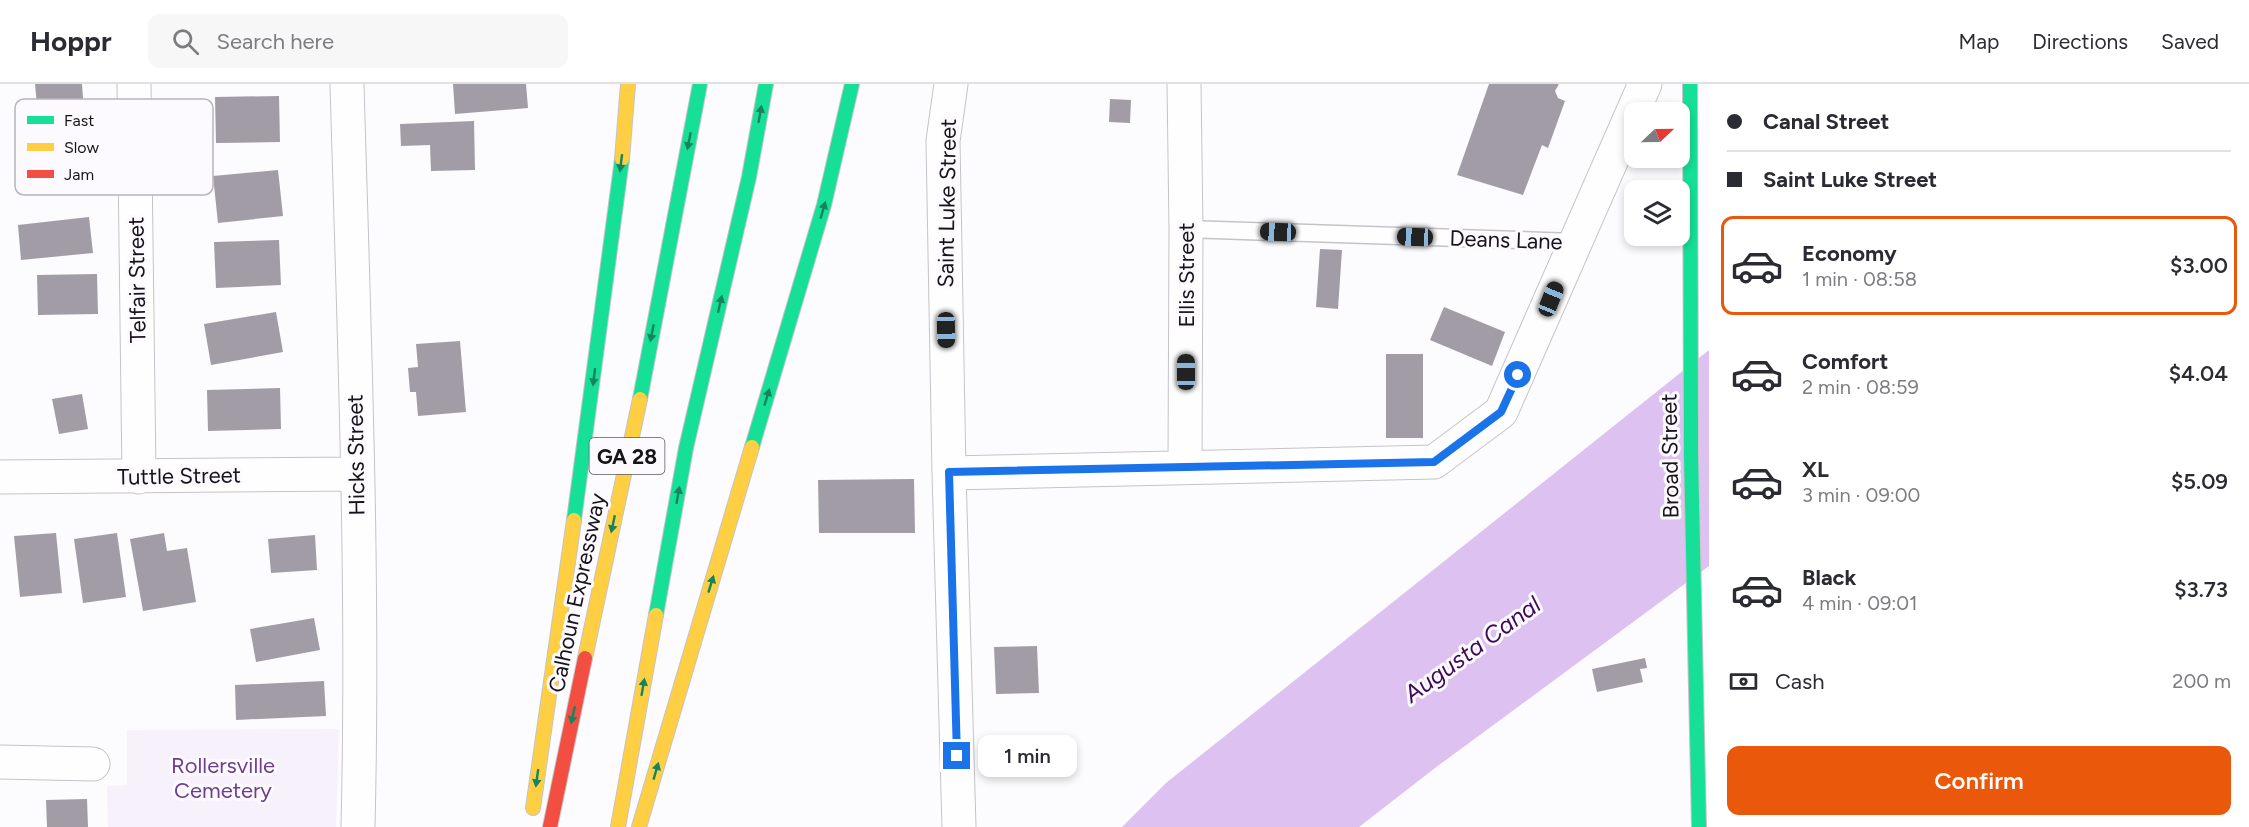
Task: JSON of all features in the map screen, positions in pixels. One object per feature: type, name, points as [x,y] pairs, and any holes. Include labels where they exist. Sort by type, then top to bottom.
[{"type":"main road","points":[[531,827],[617,200],[628,84]]},
{"type":"main road","name":"Calhoun Expressway","points":[[550,827],[639,403],[700,84]]},
{"type":"main road","name":"GA 28","points":[[618,827],[686,448],[749,177],[766,84]]},
{"type":"main road","points":[[639,827],[824,205],[852,84]]},
{"type":"main road","name":"Broad Street","points":[[1690,84],[1692,622],[1699,827]]},
{"type":"street","name":"Telfair Street","points":[[134,84],[134,99]]},
{"type":"street","name":"Hicks Street","points":[[347,84],[361,734],[358,827]]},
{"type":"street","name":"Saint Luke Street","points":[[951,84],[943,141],[959,827]]},
{"type":"street","name":"Ellis Street","points":[[1184,84],[1185,466]]},
{"type":"street","points":[[949,472],[1434,462],[1501,412],[1645,84]]},
{"type":"street","name":"Telfair Street","points":[[135,195],[139,477]]},
{"type":"street","name":"Tuttle Street","points":[[0,477],[357,474]]},
{"type":"street","points":[[0,762],[93,764]]},
{"type":"lane","name":"Deans Lane","points":[[1186,229],[1575,242]]},
{"type":"green space","name":"Rollersville Cemetery","points":[[339,729],[336,827],[108,827],[107,786],[127,785],[127,730]]},
{"type":"water","name":"Augusta Canal","points":[[1709,350],[1709,566],[1435,768],[1359,827],[1122,827],[1166,783]]},
{"type":"building","points":[[35,84],[82,84],[83,99],[36,99]]},
{"type":"building","points":[[453,84],[526,84],[528,108],[455,114]]},
{"type":"building","points":[[1489,84],[1559,84],[1555,91],[1558,98],[1565,101],[1548,148],[1542,145],[1523,195],[1457,175]]},
{"type":"building","points":[[279,96],[280,142],[216,143],[215,97]]},
{"type":"building","points":[[1110,99],[1131,100],[1130,123],[1109,122]]},
{"type":"building","points":[[474,121],[475,170],[431,171],[430,145],[401,146],[400,124]]},
{"type":"building","points":[[278,170],[283,216],[218,223],[213,176]]},
{"type":"building","points":[[89,217],[93,253],[21,260],[18,225]]},
{"type":"building","points":[[279,240],[281,285],[216,288],[214,242]]},
{"type":"building","points":[[1320,249],[1342,250],[1338,309],[1316,307]]},
{"type":"building","points":[[97,274],[98,314],[38,315],[37,275]]},
{"type":"building","points":[[1444,307],[1505,332],[1492,366],[1430,340]]},
{"type":"building","points":[[276,312],[283,352],[211,365],[204,324]]},
{"type":"building","points":[[460,341],[466,412],[418,416],[416,392],[410,392],[408,368],[418,367],[416,344]]},
{"type":"building","points":[[1386,354],[1423,354],[1423,438],[1386,438]]},
{"type":"building","points":[[280,388],[281,429],[208,431],[207,390]]},
{"type":"building","points":[[82,394],[88,429],[59,434],[52,399]]},
{"type":"building","points":[[914,479],[915,533],[819,533],[818,480]]},
{"type":"building","points":[[56,533],[62,593],[20,597],[14,536]]},
{"type":"building","points":[[117,533],[126,597],[83,603],[74,539]]},
{"type":"building","points":[[164,533],[167,551],[187,548],[196,602],[143,611],[130,539]]},
{"type":"building","points":[[315,535],[317,570],[271,573],[268,539]]},
{"type":"building","points":[[314,618],[320,650],[256,662],[250,629]]},
{"type":"building","points":[[1037,646],[1039,693],[996,694],[994,647]]},
{"type":"building","points":[[1645,658],[1647,668],[1640,669],[1643,682],[1597,692],[1592,669]]},
{"type":"building","points":[[324,681],[326,716],[236,720],[235,685]]},
{"type":"building","points":[[87,799],[88,827],[47,827],[46,800]]},
{"type":"traffic: fast","points":[[640,399],[700,84]]},
{"type":"traffic: fast","points":[[656,615],[686,448],[749,177],[766,84]]},
{"type":"traffic: fast","points":[[752,447],[824,205],[852,84]]},
{"type":"traffic: fast","points":[[1690,84],[1691,456],[1699,827]]},
{"type":"traffic: fast","points":[[574,520],[622,159]]},
{"type":"traffic: slow","points":[[622,159],[628,84]]},
{"type":"traffic: slow","points":[[585,658],[640,399]]},
{"type":"traffic: slow","points":[[639,827],[752,447]]},
{"type":"traffic: slow","points":[[533,808],[574,520]]},
{"type":"traffic: slow","points":[[618,827],[656,615]]},
{"type":"traffic: jam","points":[[550,827],[585,658]]},
{"type":"route","points":[[957,756],[949,472],[1434,462],[1501,412],[1518,375]]}]
